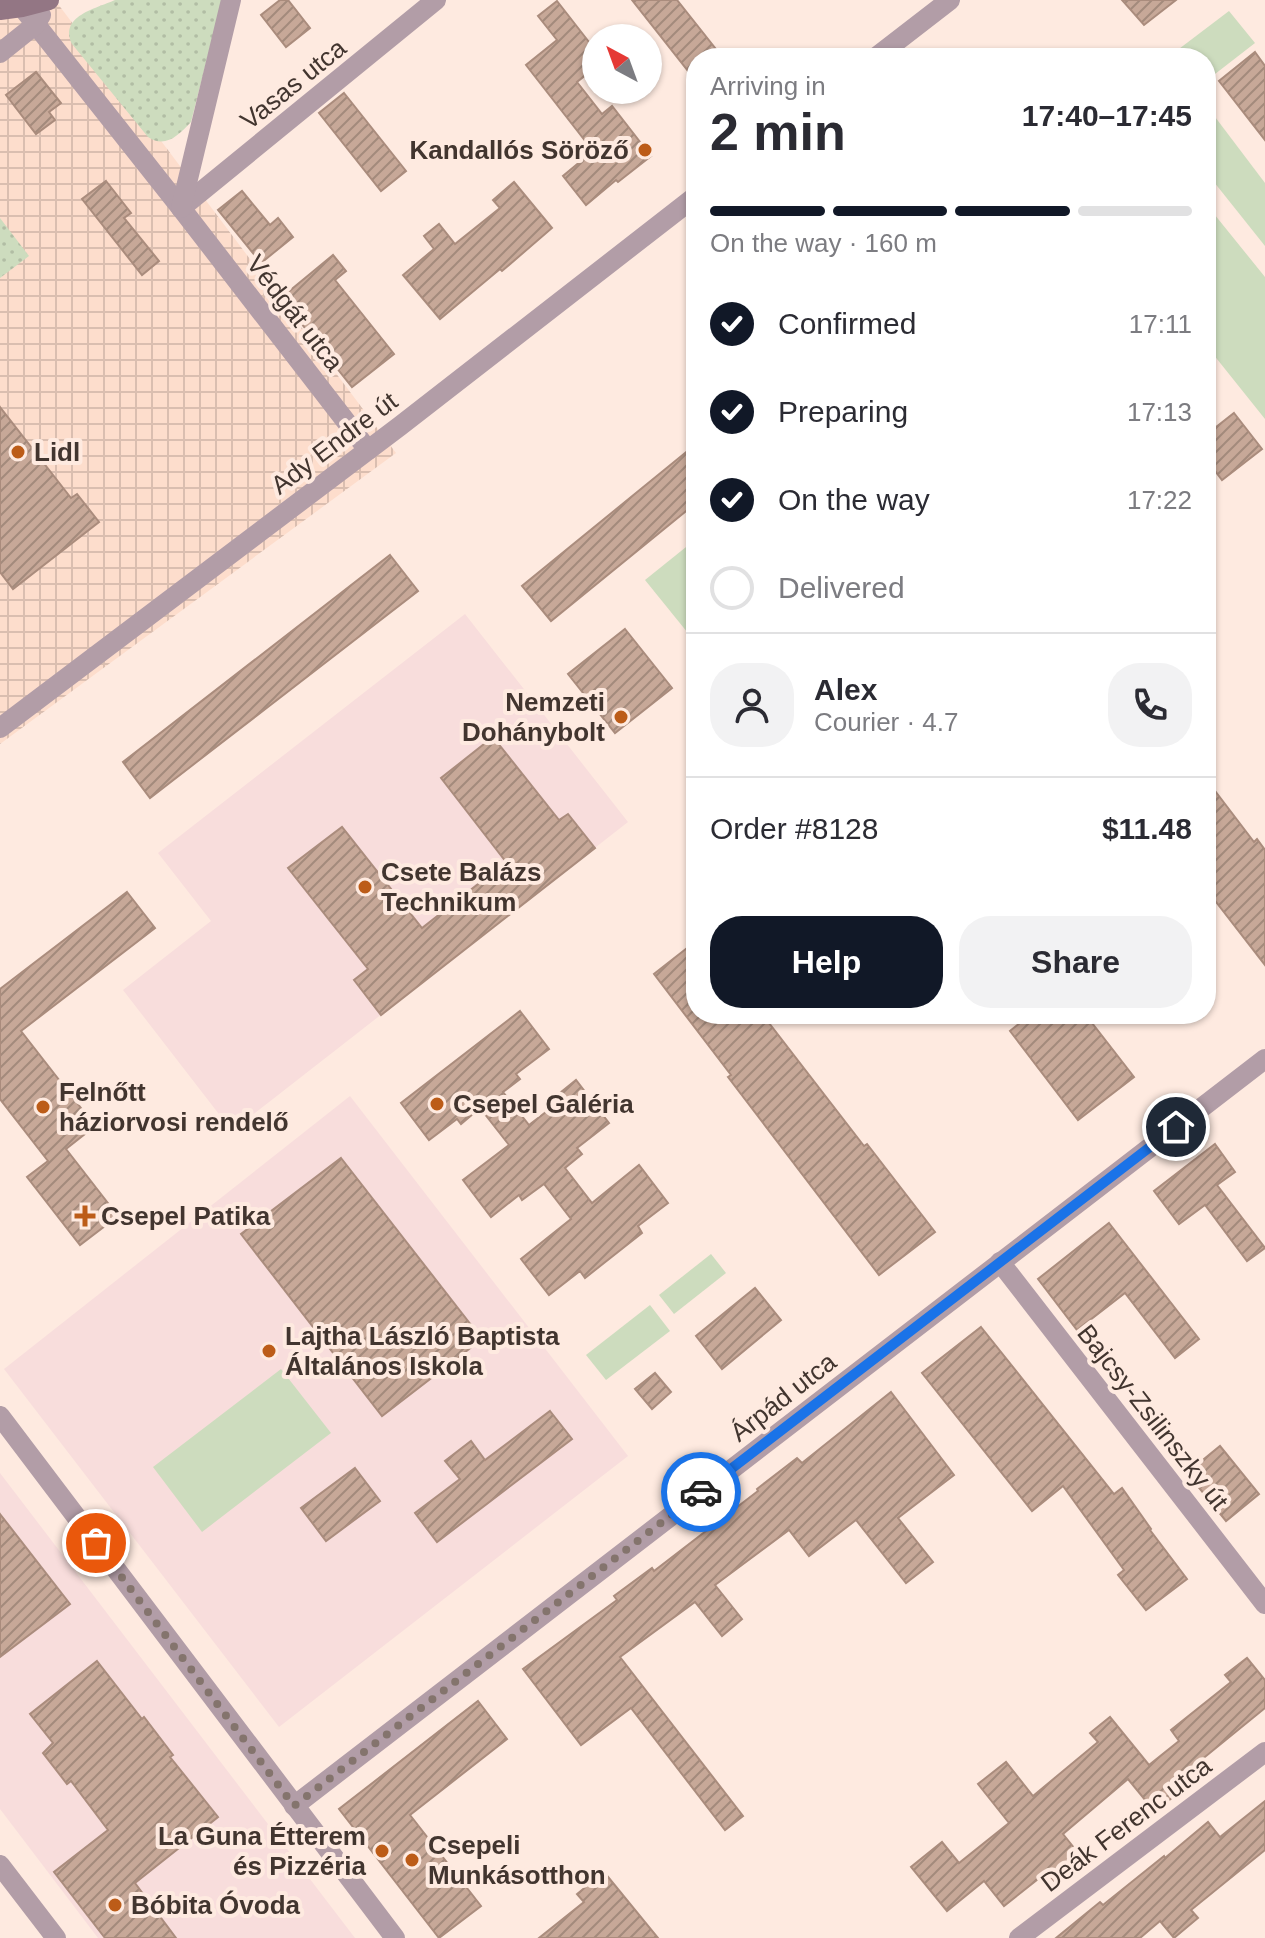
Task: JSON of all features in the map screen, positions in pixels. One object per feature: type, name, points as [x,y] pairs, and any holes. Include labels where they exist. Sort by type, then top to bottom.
[{"type":"main road","points":[[0,10],[50,0]]},
{"type":"street","points":[[0,53],[35,25],[50,0]]},
{"type":"street","points":[[181,208],[231,0]]},
{"type":"street","name":"Vasas utca","points":[[181,208],[436,0]]},
{"type":"street","points":[[888,48],[950,0]]},
{"type":"street","name":"Védgát utca","points":[[22,7],[368,450]]},
{"type":"street","name":"Ady Endre út","points":[[0,728],[368,450],[686,204]]},
{"type":"street","name":"Árpád utca","points":[[294,1806],[1265,1059]]},
{"type":"street","name":"Bajcsy-Zsilinszky út","points":[[1000,1262],[1265,1604]]},
{"type":"street","points":[[0,1416],[395,1938]]},
{"type":"street","name":"Deák Ferenc utca","points":[[1019,1938],[1265,1752]]},
{"type":"street","points":[[0,1865],[56,1938]]},
{"type":"shaded area","points":[[0,0],[55,0],[396,453],[0,744]]},
{"type":"shaded area","name":"Csete Balázs Technikum","points":[[465,614],[628,822],[232,1131],[123,990],[211,921],[158,853]]},
{"type":"shaded area","name":"Lajtha László Baptista Általános Iskola","points":[[350,1096],[628,1456],[279,1727],[4,1369]]},
{"type":"shaded area","points":[[0,1473],[355,1938],[98,1938],[0,1809]]},
{"type":"green space","points":[[115,0],[222,0],[191,122],[182,132],[166,141],[148,137],[72,44],[69,34],[75,20],[89,10]]},
{"type":"green space","points":[[1229,11],[1255,43],[1216,73],[1216,48],[1180,48]]},
{"type":"green space","points":[[1216,118],[1265,183],[1265,246],[1216,185]]},
{"type":"green space","points":[[1216,216],[1265,277],[1265,419],[1216,358]]},
{"type":"green space","points":[[0,218],[29,256],[0,278]]},
{"type":"green space","points":[[686,547],[686,631],[645,580]]},
{"type":"green space","points":[[711,1254],[726,1273],[674,1314],[659,1295]]},
{"type":"green space","points":[[650,1305],[670,1331],[606,1380],[586,1355]]},
{"type":"green space","points":[[281,1369],[331,1433],[202,1532],[153,1467]]},
{"type":"building","points":[[280,0],[288,0],[310,28],[286,47],[261,15]]},
{"type":"building","points":[[632,0],[677,0],[715,48],[686,48],[686,68],[662,38],[662,24],[651,24]]},
{"type":"building","points":[[1122,0],[1176,0],[1144,25]]},
{"type":"building","points":[[557,1],[582,33],[582,78],[577,82],[582,88],[582,104],[594,104],[602,114],[612,106],[651,156],[586,205],[563,176],[593,151],[526,65],[557,40],[538,16]]},
{"type":"building","points":[[1255,52],[1265,66],[1265,140],[1219,81]]},
{"type":"building","points":[[36,72],[61,103],[49,112],[55,120],[36,134],[6,95]]},
{"type":"building","points":[[344,93],[406,171],[381,191],[319,113]]},
{"type":"building","points":[[106,181],[131,213],[124,218],[159,261],[142,275],[82,199]]},
{"type":"building","points":[[514,182],[552,228],[440,319],[403,275],[434,249],[424,236],[439,224],[455,244],[500,208],[493,200]]},
{"type":"building","points":[[242,191],[270,225],[278,218],[293,237],[261,263],[218,210]]},
{"type":"building","points":[[333,255],[346,271],[335,280],[394,354],[352,387],[281,298]]},
{"type":"building","name":"Lidl","points":[[0,407],[71,498],[77,494],[99,522],[13,589],[0,572]]},
{"type":"building","points":[[1234,413],[1262,449],[1222,480],[1216,472],[1216,427]]},
{"type":"building","points":[[686,452],[686,511],[551,621],[522,586]]},
{"type":"building","points":[[390,555],[418,591],[150,798],[123,762]]},
{"type":"building","points":[[625,629],[672,688],[615,733],[568,674]]},
{"type":"building","points":[[493,737],[559,820],[568,814],[595,848],[381,1015],[354,980],[368,969],[288,868],[342,827],[422,928],[506,862],[441,778]]},
{"type":"building","points":[[1216,792],[1254,842],[1257,839],[1265,850],[1265,965],[1216,902]]},
{"type":"building","points":[[127,892],[155,928],[21,1031],[95,1126],[66,1149],[118,1216],[80,1245],[27,1177],[48,1161],[0,1099],[0,989]]},
{"type":"building","points":[[686,949],[686,1016],[654,974]]},
{"type":"building","points":[[520,1011],[549,1049],[516,1074],[520,1079],[503,1092],[529,1125],[564,1098],[560,1093],[576,1080],[609,1123],[577,1148],[582,1154],[565,1168],[592,1203],[639,1165],[668,1203],[638,1226],[642,1233],[585,1278],[580,1271],[549,1295],[521,1259],[571,1219],[544,1184],[522,1200],[519,1195],[491,1217],[463,1180],[509,1145],[480,1108],[461,1124],[457,1119],[429,1140],[401,1103]]},
{"type":"building","points":[[692,1024],[770,1024],[935,1232],[879,1275],[728,1077],[731,1075]]},
{"type":"building","points":[[1019,1024],[1093,1024],[1134,1077],[1078,1120],[1010,1031]]},
{"type":"building","points":[[1215,1144],[1235,1172],[1217,1185],[1265,1248],[1247,1261],[1205,1205],[1179,1224],[1154,1191]]},
{"type":"building","points":[[341,1158],[482,1339],[382,1416],[241,1234]]},
{"type":"building","points":[[1109,1223],[1199,1339],[1175,1358],[1125,1293],[1077,1330],[1038,1279]]},
{"type":"building","points":[[755,1288],[781,1320],[722,1369],[696,1336]]},
{"type":"building","points":[[981,1327],[1114,1494],[1122,1488],[1187,1579],[1146,1610],[1118,1575],[1124,1570],[1063,1486],[1032,1511],[922,1373]]},
{"type":"building","points":[[655,1373],[671,1392],[652,1409],[635,1389]]},
{"type":"building","points":[[891,1392],[954,1475],[898,1518],[933,1562],[906,1583],[856,1520],[809,1556],[789,1530],[715,1585],[742,1619],[722,1636],[695,1602],[620,1657],[743,1816],[725,1830],[631,1708],[581,1745],[523,1669],[617,1600],[614,1596],[652,1568],[654,1571],[797,1458],[802,1463]]},
{"type":"building","points":[[550,1411],[572,1439],[437,1542],[415,1513],[460,1479],[445,1461],[471,1441],[485,1460]]},
{"type":"building","points":[[1220,1446],[1259,1494],[1226,1521],[1187,1473]]},
{"type":"building","points":[[355,1468],[380,1501],[326,1541],[301,1508]]},
{"type":"building","points":[[0,1514],[70,1604],[0,1657]]},
{"type":"building","points":[[1247,1658],[1265,1680],[1265,1708],[1179,1778],[1186,1786],[1155,1812],[1128,1779],[1063,1834],[1083,1859],[1055,1882],[1047,1872],[1004,1906],[984,1881],[947,1911],[911,1867],[942,1842],[959,1863],[1009,1823],[978,1784],[1006,1762],[1033,1796],[1098,1742],[1090,1733],[1110,1717],[1149,1765],[1179,1741],[1171,1730],[1231,1682],[1225,1675]]},
{"type":"building","points":[[97,1661],[142,1719],[144,1717],[173,1755],[170,1757],[218,1817],[135,1883],[176,1938],[105,1938],[54,1872],[108,1830],[71,1781],[67,1784],[43,1753],[53,1743],[30,1714]]},
{"type":"building","name":"Csepeli Munkásotthon","points":[[478,1701],[507,1739],[410,1815],[481,1906],[439,1938],[339,1809]]},
{"type":"building","points":[[1265,1801],[1265,1850],[1191,1910],[1198,1918],[1174,1938],[1160,1921],[1140,1938],[1056,1938],[1100,1902],[1103,1905],[1165,1858],[1208,1822],[1220,1837]]},
{"type":"building","points":[[604,1872],[658,1938],[539,1938],[584,1902],[577,1894]]},
{"type":"way so far","points":[[96,1543],[294,1806],[701,1492]]},
{"type":"place","name":"Kandallós Söröző","points":[[645,150]]},
{"type":"place","name":"Lidl","points":[[18,452]]},
{"type":"place","name":"Nemzeti Dohánybolt","points":[[621,717]]},
{"type":"place","name":"Csete Balázs Technikum","points":[[365,887]]},
{"type":"place","name":"Csepel Galéria","points":[[437,1104]]},
{"type":"place","name":"Felnőtt háziorvosi rendelő","points":[[43,1107]]},
{"type":"place","name":"Csepel Patika","points":[[85,1216]]},
{"type":"place","name":"Lajtha László Baptista Általános Iskola","points":[[269,1351]]},
{"type":"place","name":"La Guna Étterem és Pizzéria","points":[[382,1851]]},
{"type":"place","name":"Csepeli Munkásotthon","points":[[412,1860]]},
{"type":"place","name":"Bóbita Óvoda","points":[[115,1905]]},
{"type":"route","points":[[701,1492],[1176,1127]]}]
